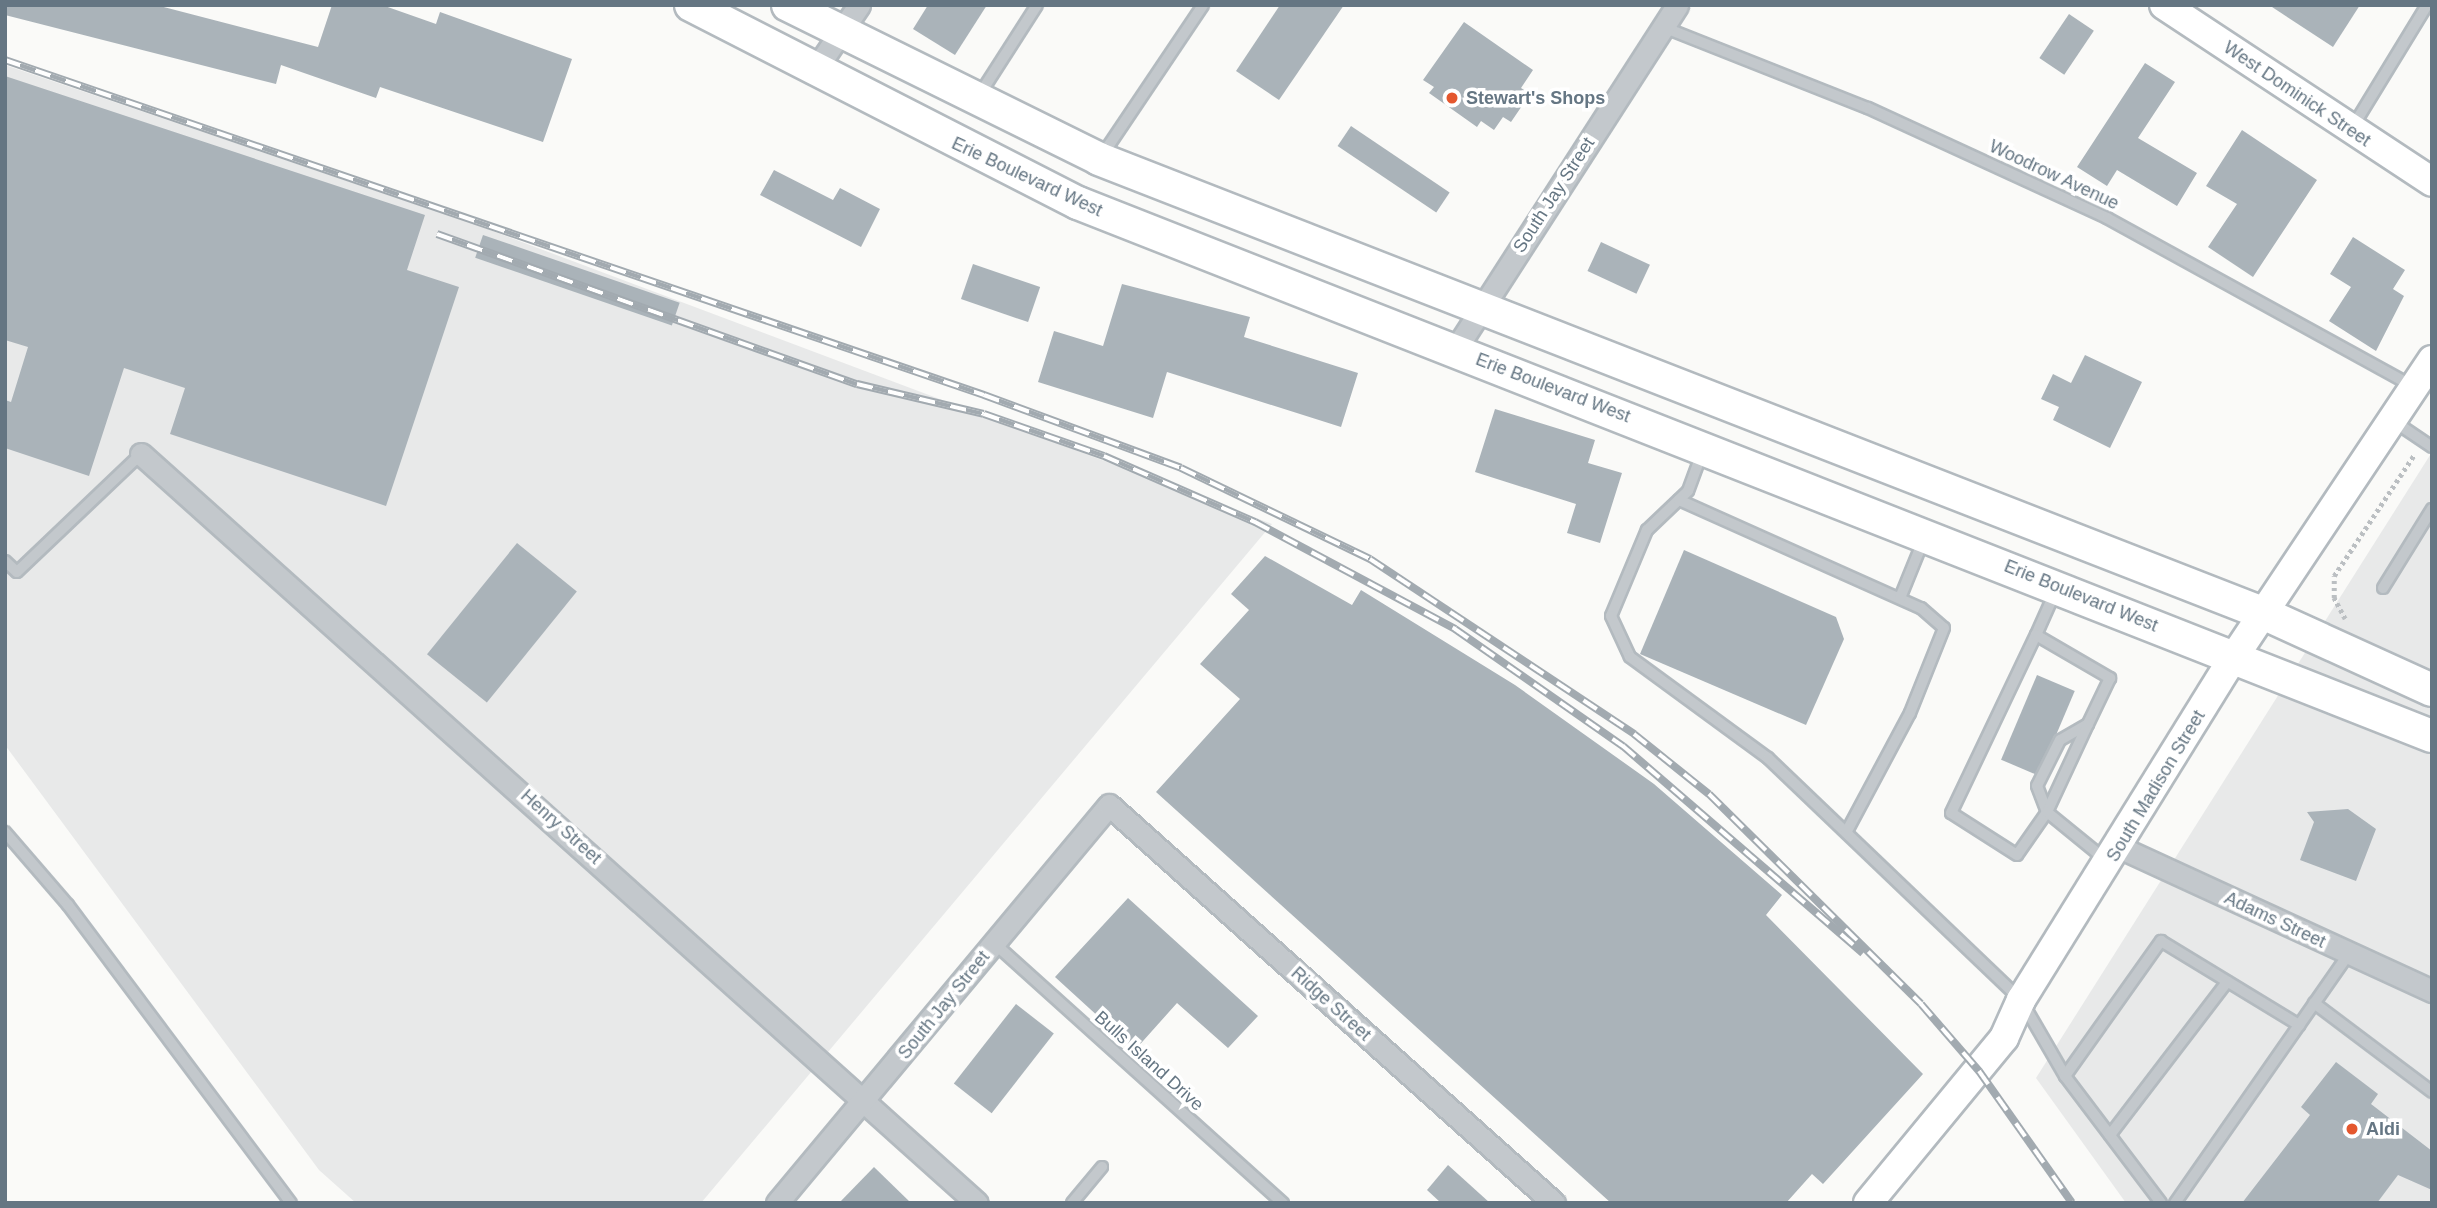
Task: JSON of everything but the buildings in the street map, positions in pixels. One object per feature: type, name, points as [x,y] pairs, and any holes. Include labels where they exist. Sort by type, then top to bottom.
[{"type":"main road","name":"Erie Boulevard West","points":[[691,5],[813,73],[1077,204],[1926,533],[2432,736]]},
{"type":"main road","points":[[788,5],[974,103],[1099,159],[2265,614],[2432,690]]},
{"type":"street","points":[[813,73],[859,5]]},
{"type":"street","name":"South Jay Street","points":[[1455,350],[1675,6]]},
{"type":"street","name":"West Dominick Street","points":[[2172,7],[2350,131],[2432,182]]},
{"type":"street","name":"South Madison Street","points":[[1868,1203],[2004,1038],[2021,1000],[2114,855],[2234,657],[2432,359]]},
{"type":"street","name":"Henry Street","points":[[141,454],[977,1203]]},
{"type":"street","name":"South Jay Street","points":[[777,1203],[865,1102],[1109,805]]},
{"type":"street","name":"Ridge Street","points":[[1109,805],[1554,1203]]},
{"type":"street","name":"Adams Street","points":[[2114,855],[2432,991]]},
{"type":"lane","points":[[974,103],[1037,5]]},
{"type":"lane","points":[[1099,159],[1203,5]]},
{"type":"lane","points":[[2350,131],[2427,5]]},
{"type":"lane","name":"Woodrow Avenue","points":[[1663,27],[1868,108],[2107,218],[2414,387]]},
{"type":"lane","points":[[2392,421],[2432,447]]},
{"type":"lane","points":[[1704,447],[1679,500],[1647,530],[1611,616],[1630,657],[1768,758],[2021,1000],[2065,1076],[2161,1203]]},
{"type":"lane","points":[[5,561],[17,572],[141,454]]},
{"type":"lane","points":[[1679,500],[1900,598],[1944,628],[1910,713],[1847,831]]},
{"type":"lane","points":[[2383,588],[2432,509]]},
{"type":"lane","points":[[1900,598],[1926,533]]},
{"type":"lane","points":[[2036,635],[2110,678],[2046,812],[2017,855],[1951,813],[2058,586]]},
{"type":"lane","points":[[2088,724],[2060,740],[2037,786],[2046,812],[2114,855]]},
{"type":"lane","points":[[5,832],[68,905],[290,1203]]},
{"type":"lane","points":[[2065,1076],[2161,942],[2299,1026]]},
{"type":"lane","name":"Bulls Island Drive","points":[[994,943],[1283,1203]]},
{"type":"lane","points":[[2175,1203],[2349,954]]},
{"type":"lane","points":[[2110,1135],[2227,982]]},
{"type":"lane","points":[[2315,1003],[2432,1092]]},
{"type":"lane","points":[[1072,1203],[1102,1167]]},
{"type":"shaded area","points":[[5,65],[474,224],[1272,524],[701,1203],[356,1203],[319,1170],[5,745]]},
{"type":"shaded area","points":[[2432,452],[2432,1203],[2126,1203],[2036,1078]]},
{"type":"railway","points":[[5,60],[984,395],[1181,468],[1370,559],[1634,734],[1709,794],[1921,1004],[1979,1071],[2072,1203]]},
{"type":"railway","points":[[437,234],[857,384],[984,414],[1104,456],[1255,522],[1455,629],[1623,746],[1863,953]]},
{"type":"place","name":"Stewart's Shops","points":[[1452,98]]},
{"type":"place","name":"Aldi","points":[[2352,1129]]}]
